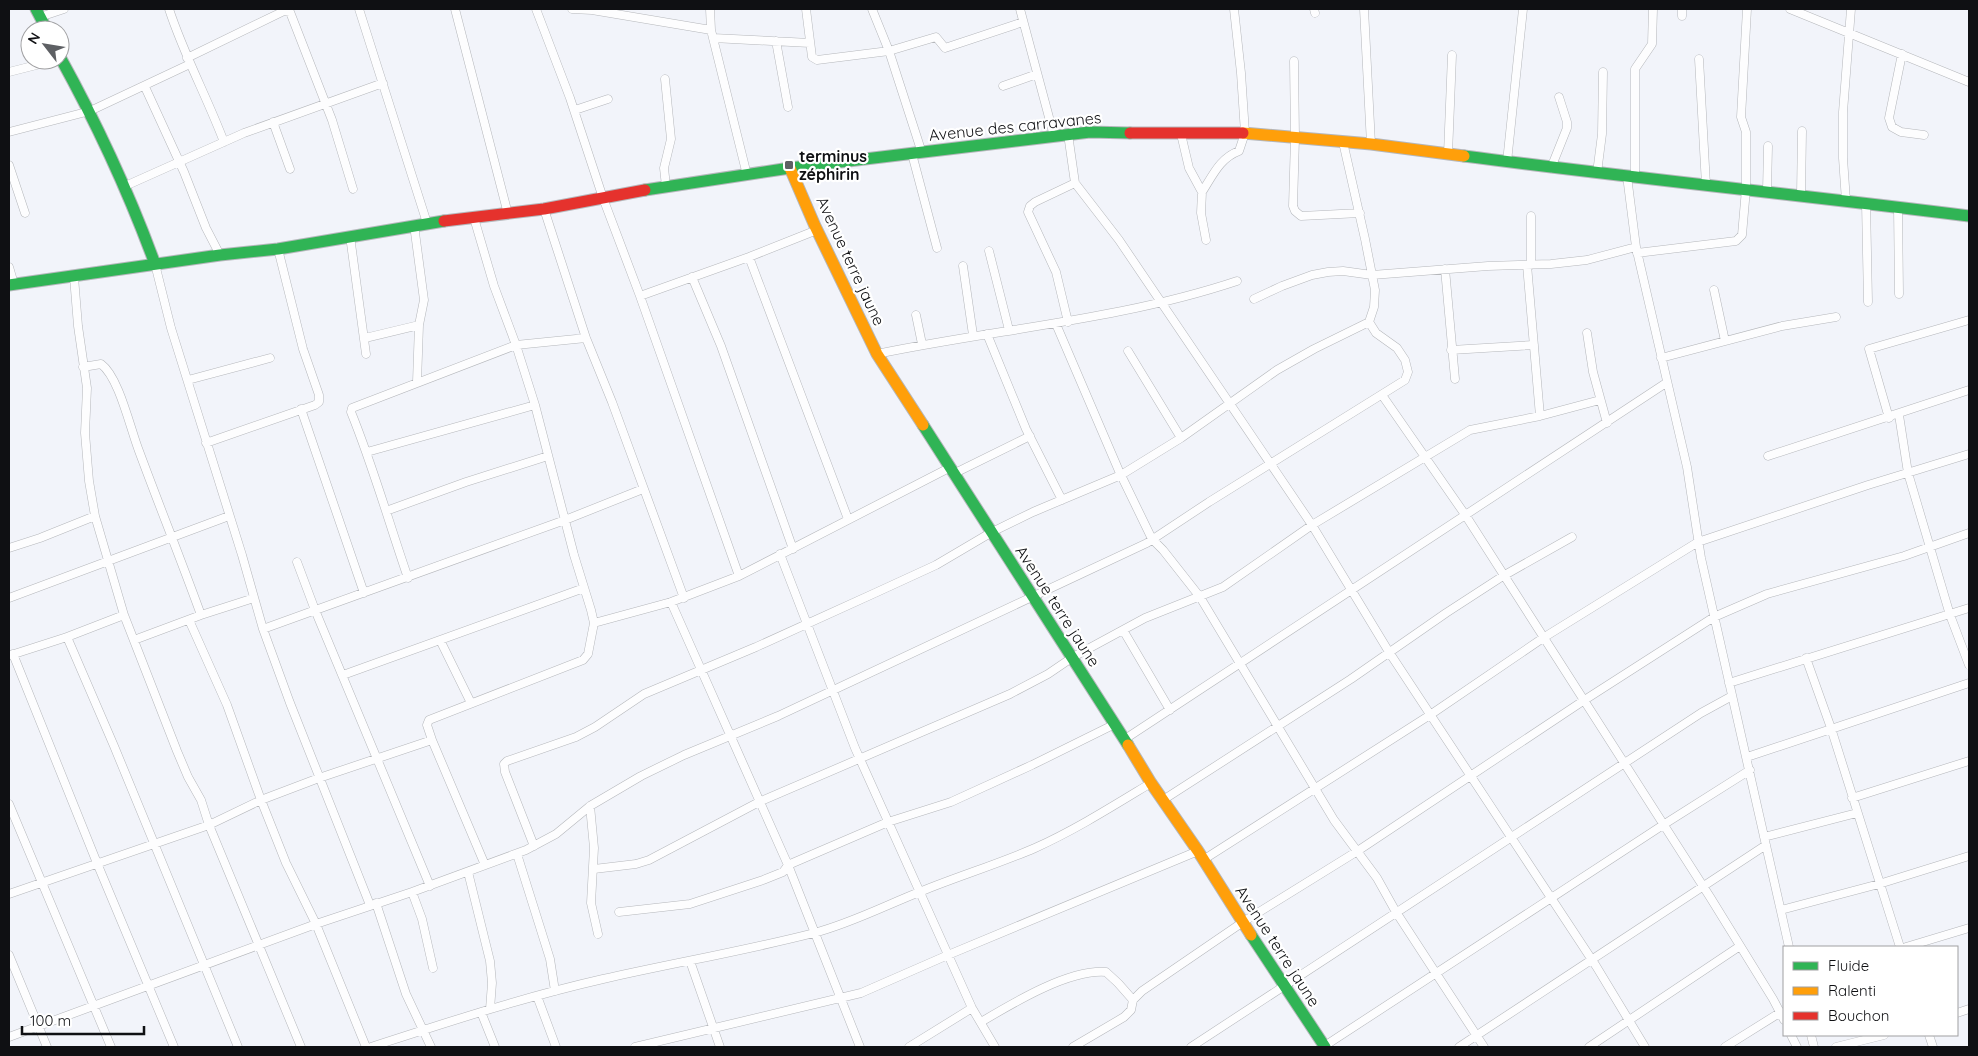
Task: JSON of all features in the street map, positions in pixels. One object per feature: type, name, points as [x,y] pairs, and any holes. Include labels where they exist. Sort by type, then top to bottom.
[{"type":"street","points":[[38,13],[64,9]]},
{"type":"street","points":[[169,9],[188,61],[209,103],[224,142]]},
{"type":"street","points":[[359,9],[427,223]]},
{"type":"street","points":[[455,9],[508,214]]},
{"type":"street","points":[[536,9],[574,110],[603,198],[640,296],[739,576]]},
{"type":"street","points":[[572,9],[592,9],[711,30]]},
{"type":"street","points":[[710,9],[711,30],[747,175]]},
{"type":"street","points":[[806,9],[812,57],[817,60],[889,51],[936,37],[945,48],[1024,22]]},
{"type":"street","points":[[872,9],[889,51],[917,153],[937,248]]},
{"type":"street","points":[[1020,9],[1054,136]]},
{"type":"street","points":[[1206,240],[1201,214],[1202,192],[1220,163],[1231,154],[1239,151],[1245,133],[1234,9]]},
{"type":"street","points":[[1364,9],[1371,144]]},
{"type":"street","points":[[1508,162],[1523,9]]},
{"type":"street","points":[[1653,9],[1652,44],[1636,69],[1631,176],[1637,250],[1666,383],[1687,467],[1698,542],[1714,617],[1789,946]]},
{"type":"street","points":[[1254,299],[1312,275],[1328,272],[1343,271],[1372,275],[1529,265],[1587,260],[1637,250],[1736,241],[1742,235],[1746,189],[1746,132],[1741,117],[1747,9]]},
{"type":"street","points":[[1790,9],[1969,82]]},
{"type":"street","points":[[1846,200],[1843,158],[1843,112],[1851,9]]},
{"type":"street","points":[[9,132],[90,111],[145,87],[188,61],[287,11],[292,14],[326,103],[353,189]]},
{"type":"street","points":[[713,38],[810,42]]},
{"type":"street","points":[[776,41],[788,107]]},
{"type":"street","points":[[1902,54],[1889,118],[1892,127],[1901,132],[1924,135]]},
{"type":"street","points":[[1448,154],[1452,55]]},
{"type":"street","points":[[1699,59],[1706,184]]},
{"type":"street","points":[[1294,61],[1295,138],[1293,206],[1295,211],[1301,216],[1360,213]]},
{"type":"street","points":[[66,70],[90,111],[155,264],[171,328],[263,629],[319,778],[373,904],[406,994],[431,1047]]},
{"type":"street","points":[[1598,173],[1602,134],[1603,72]]},
{"type":"street","points":[[1003,86],[1037,74]]},
{"type":"street","points":[[665,79],[671,139],[664,168],[666,186]]},
{"type":"street","points":[[123,187],[273,122],[383,84]]},
{"type":"street","points":[[145,87],[206,228],[220,255]]},
{"type":"street","points":[[1551,168],[1567,128],[1559,97]]},
{"type":"street","points":[[574,110],[608,99]]},
{"type":"street","points":[[273,122],[290,169]]},
{"type":"street","points":[[1801,195],[1802,130]]},
{"type":"street","name":"Avenue des carravanes","points":[[11,284],[220,255],[278,249],[414,225],[544,209],[666,186],[790,168],[1090,132],[1245,133],[1371,144],[1551,168],[1846,200],[1969,216]]},
{"type":"street","points":[[1068,134],[1075,183],[1119,240],[1312,525],[1389,652],[1592,961],[1645,1047]]},
{"type":"street","points":[[1181,134],[1189,168],[1202,192]]},
{"type":"street","points":[[534,846],[505,772],[506,762],[557,742],[576,737],[595,727],[644,694],[936,565],[992,532],[1033,512],[1121,475],[1181,438],[1277,370],[1314,349],[1369,322],[1374,307],[1375,290],[1360,213],[1343,142]]},
{"type":"street","points":[[1767,191],[1768,146]]},
{"type":"street","points":[[9,165],[25,213]]},
{"type":"street","name":"Avenue terre jaune","points":[[790,168],[817,230],[877,354],[1114,724],[1125,738],[1151,783],[1201,856],[1324,1047]]},
{"type":"street","points":[[1068,322],[1056,272],[1028,212],[1030,206],[1035,202],[1075,183]]},
{"type":"street","points":[[1866,203],[1868,302]]},
{"type":"street","points":[[1898,207],[1899,294]]},
{"type":"street","points":[[544,209],[586,338],[612,402],[684,598]]},
{"type":"street","points":[[1531,216],[1529,265],[1540,416]]},
{"type":"street","points":[[474,218],[494,286],[516,345],[535,406],[594,623],[588,654],[582,660],[429,720],[427,725],[432,740],[485,865]]},
{"type":"street","points":[[414,225],[424,300],[419,325],[417,382]]},
{"type":"street","points":[[640,296],[749,257],[817,230]]},
{"type":"street","points":[[350,236],[366,354]]},
{"type":"street","points":[[206,443],[315,405],[320,399],[303,348],[278,249]]},
{"type":"street","points":[[989,251],[1009,330]]},
{"type":"street","points":[[749,257],[848,519]]},
{"type":"street","points":[[964,266],[973,335]]},
{"type":"street","points":[[9,267],[11,284]]},
{"type":"street","points":[[1444,269],[1455,379]]},
{"type":"street","points":[[74,276],[87,388],[85,433],[89,481],[95,516],[107,561],[124,615],[181,760],[201,800],[209,824],[301,1047]]},
{"type":"street","points":[[692,277],[721,346],[793,549]]},
{"type":"street","points":[[877,354],[973,335],[1068,322],[1198,294],[1236,281]]},
{"type":"street","points":[[1714,290],[1725,341]]},
{"type":"street","points":[[916,315],[922,344]]},
{"type":"street","points":[[1661,358],[1782,326],[1836,317]]},
{"type":"street","points":[[1889,418],[1869,349],[1969,320]]},
{"type":"street","points":[[9,1037],[259,944],[430,886],[517,854],[556,834],[590,806],[640,776],[832,690],[1152,539],[1405,380],[1408,372],[1405,360],[1397,348],[1376,333],[1369,322]]},
{"type":"street","points":[[1056,324],[1121,475],[1152,539],[1200,597],[1334,820],[1356,852],[1378,878],[1396,912],[1484,1047]]},
{"type":"street","points":[[364,338],[419,325]]},
{"type":"street","points":[[1587,333],[1593,372],[1607,422]]},
{"type":"street","points":[[987,334],[995,358],[1030,436],[1062,500]]},
{"type":"street","points":[[408,578],[367,452],[351,412],[352,408],[516,345],[586,338]]},
{"type":"street","points":[[1451,350],[1534,345]]},
{"type":"street","points":[[1128,351],[1181,438]]},
{"type":"street","points":[[188,380],[270,358]]},
{"type":"street","points":[[83,366],[101,364],[112,377],[201,615]]},
{"type":"street","points":[[1125,738],[1666,383]]},
{"type":"street","points":[[1768,456],[1899,415],[1969,390]]},
{"type":"street","points":[[1382,395],[1466,516],[1740,946],[1783,1018]]},
{"type":"street","points":[[594,869],[636,864],[649,860],[759,802],[1010,694],[1048,674],[1072,657],[1145,618],[1223,586],[1312,525],[1470,430],[1540,416],[1600,400]]},
{"type":"street","points":[[367,452],[535,406]]},
{"type":"street","points":[[301,409],[364,593]]},
{"type":"street","points":[[1899,415],[1908,473],[1950,615],[1969,666]]},
{"type":"street","points":[[594,623],[684,598],[739,576],[848,519],[1030,436]]},
{"type":"street","points":[[635,1047],[861,993],[948,954],[1201,856],[1430,715],[1543,638],[1698,542],[1969,454]]},
{"type":"street","points":[[386,511],[466,482],[548,456]]},
{"type":"street","points":[[263,629],[408,578],[643,489]]},
{"type":"street","points":[[9,548],[95,516]]},
{"type":"street","points":[[9,598],[229,516]]},
{"type":"street","points":[[1073,1047],[1124,1016],[1131,1010],[1133,1000],[1142,991],[1243,922],[1356,852],[1583,701],[1714,617],[1767,594],[1904,556],[1969,533]]},
{"type":"street","points":[[1163,800],[1351,679],[1504,576],[1572,537]]},
{"type":"street","points":[[780,554],[860,759],[972,1008],[995,1047]]},
{"type":"street","points":[[297,562],[315,610],[430,886]]},
{"type":"street","points":[[343,676],[584,588]]},
{"type":"street","points":[[134,640],[254,598]]},
{"type":"street","points":[[671,602],[788,866],[860,1047]]},
{"type":"street","points":[[1729,683],[1969,608]]},
{"type":"street","points":[[124,615],[67,637],[11,655],[174,1047]]},
{"type":"street","points":[[189,620],[227,705],[286,863],[316,924],[366,1047]]},
{"type":"street","points":[[1123,630],[1170,710]]},
{"type":"street","points":[[67,637],[238,1047]]},
{"type":"street","points":[[440,640],[470,703]]},
{"type":"street","points":[[1806,658],[1900,946]]},
{"type":"street","points":[[1747,757],[1969,683]]},
{"type":"street","points":[[1191,1047],[1701,713],[1732,696]]},
{"type":"street","points":[[620,912],[690,904],[763,880],[783,872],[788,866],[888,822],[951,802],[1032,765],[1114,724]]},
{"type":"street","points":[[9,894],[209,824],[261,800],[319,778],[432,740]]},
{"type":"street","points":[[1852,798],[1969,761]]},
{"type":"street","points":[[1324,1047],[1750,770]]},
{"type":"street","points":[[371,1047],[490,1009],[555,991],[815,932],[869,914],[920,891],[1035,848],[1104,812],[1151,783]]},
{"type":"street","points":[[9,804],[95,1005],[111,1047]]},
{"type":"street","points":[[590,806],[594,848],[592,903],[598,934]]},
{"type":"street","points":[[1459,1047],[1592,961],[1765,841],[1857,813]]},
{"type":"street","points":[[517,854],[550,959],[555,991]]},
{"type":"street","points":[[1781,910],[1879,884],[1969,856]]},
{"type":"street","points":[[468,872],[490,962],[492,983],[490,1009]]},
{"type":"street","points":[[412,892],[422,920],[433,968]]},
{"type":"street","points":[[1909,946],[1969,928]]},
{"type":"street","points":[[1589,1047],[1740,946]]},
{"type":"street","points":[[9,955],[47,1047]]},
{"type":"street","points":[[690,961],[720,1047]]},
{"type":"street","points":[[980,1022],[1014,1003],[1055,984],[1091,972],[1106,972],[1118,982],[1133,1000]]},
{"type":"street","points":[[537,996],[556,1047]]},
{"type":"street","points":[[909,1047],[972,1008]]},
{"type":"street","points":[[481,1012],[495,1047]]},
{"type":"street","points":[[1725,1047],[1780,1012]]},
{"type":"street","points":[[1836,1047],[1880,1036]]},
{"type":"traffic: fast","points":[[36,9],[42,20]]},
{"type":"traffic: fast","points":[[67,70],[112,159],[155,264]]},
{"type":"traffic: fast","points":[[645,190],[790,168],[1090,132],[1130,133]]},
{"type":"traffic: fast","points":[[1464,156],[1969,216]]},
{"type":"traffic: fast","points":[[9,285],[220,255],[278,249],[444,221]]},
{"type":"traffic: fast","points":[[923,425],[1128,745]]},
{"type":"traffic: fast","points":[[1251,935],[1325,1047]]},
{"type":"traffic: slow","points":[[1243,133],[1371,144],[1464,156]]},
{"type":"traffic: slow","points":[[790,168],[815,226],[877,354],[923,425]]},
{"type":"traffic: slow","points":[[1128,745],[1251,935]]},
{"type":"traffic: jam","points":[[1130,133],[1243,133]]},
{"type":"traffic: jam","points":[[444,221],[544,209],[645,190]]},
{"type":"place","name":"terminus zéphirin","points":[[789,165]]}]
